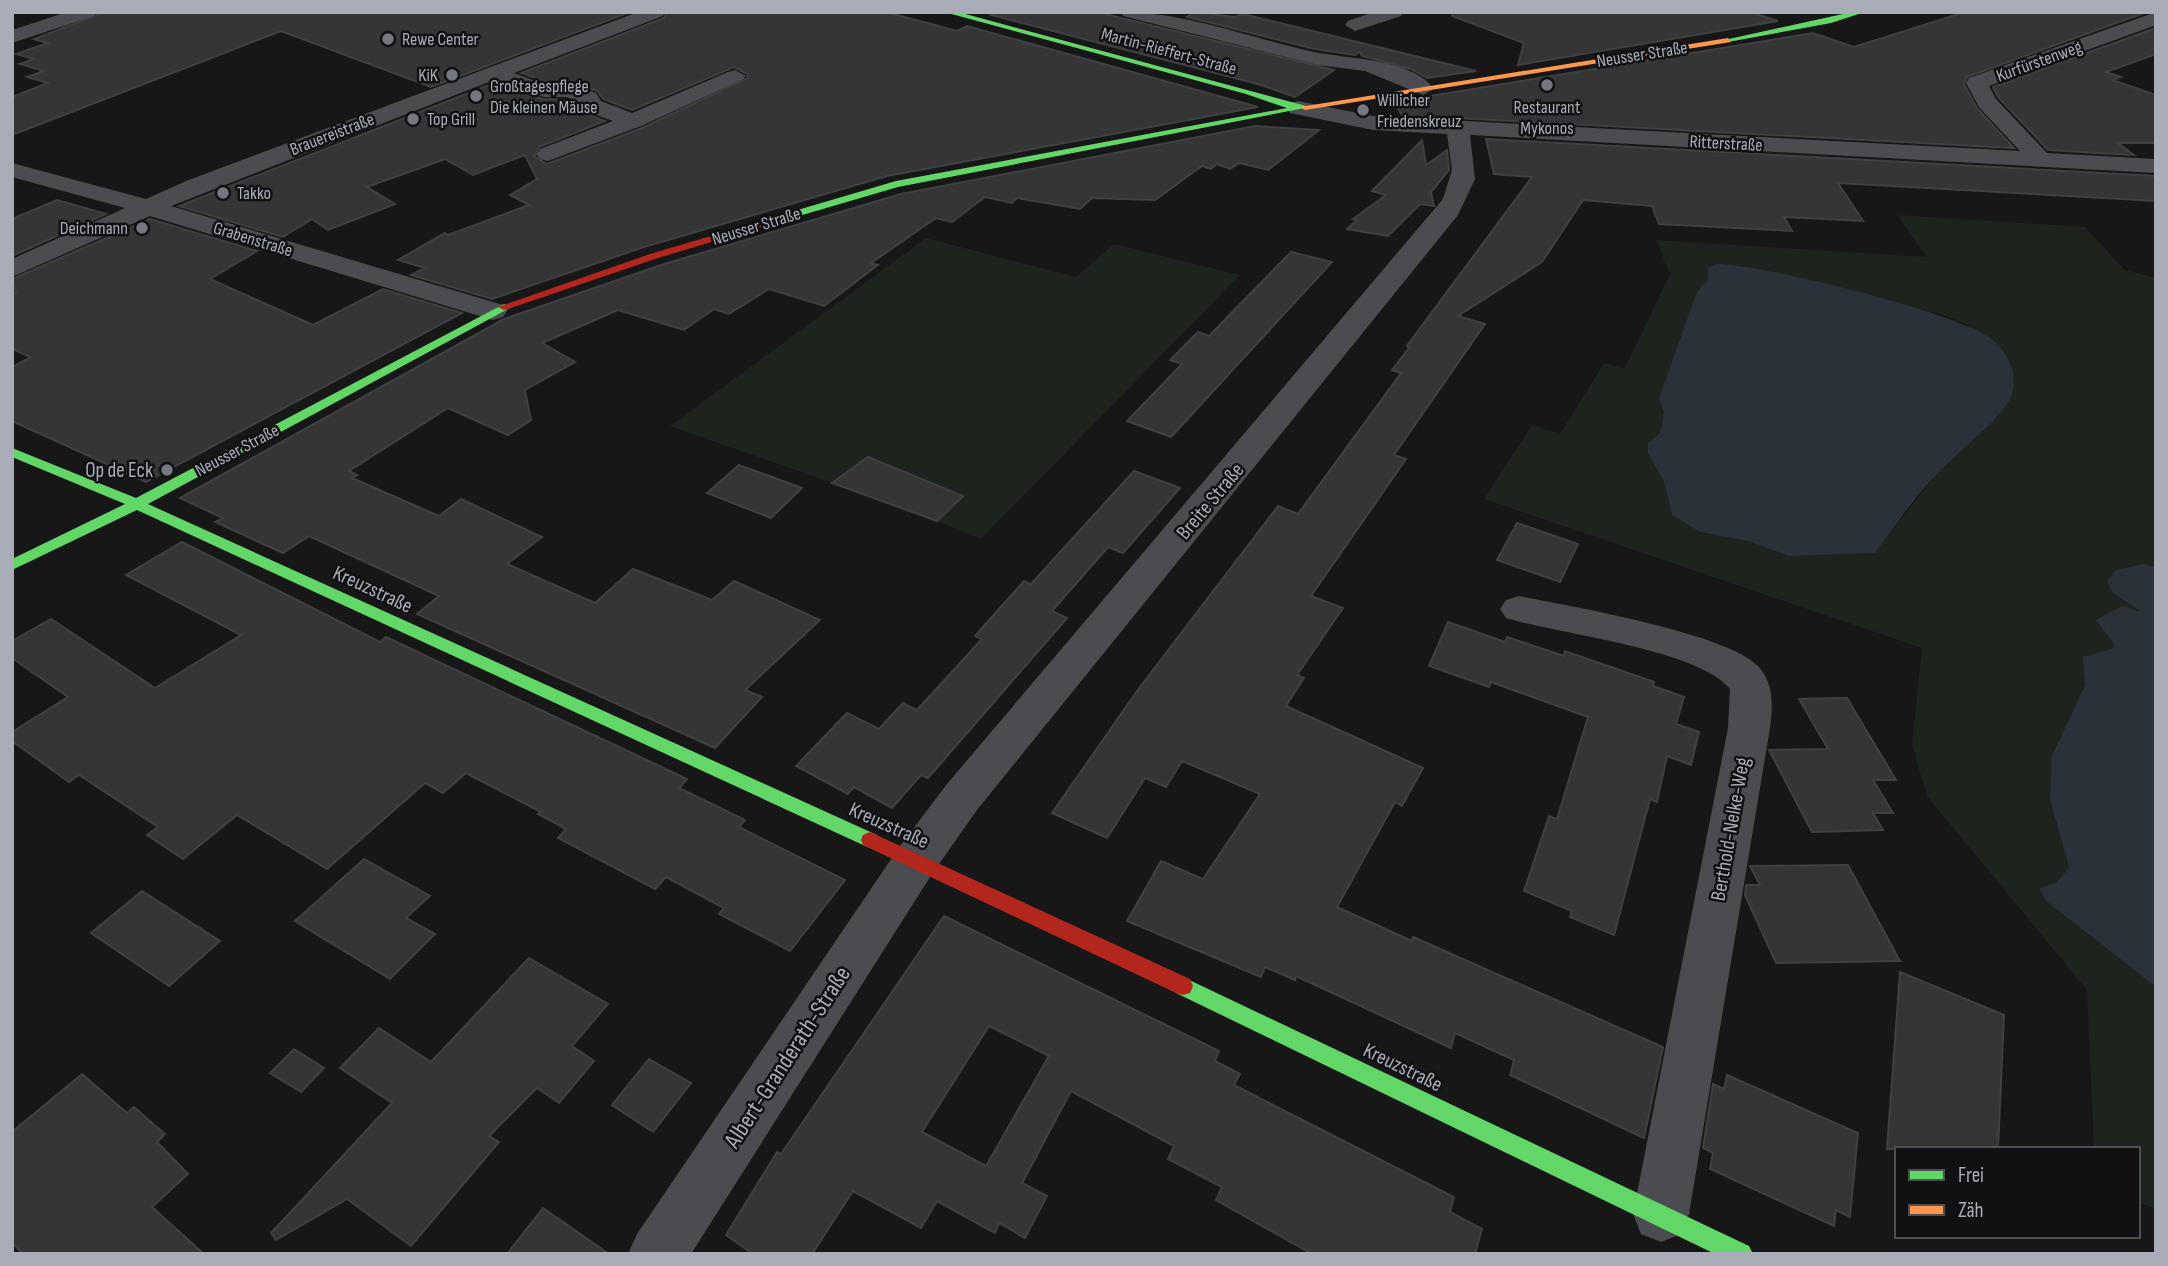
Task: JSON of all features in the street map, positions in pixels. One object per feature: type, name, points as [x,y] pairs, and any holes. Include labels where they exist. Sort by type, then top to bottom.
[{"type":"street","points":[[12,37],[87,12]]},
{"type":"street","name":"Brauereistraße","points":[[12,269],[148,207],[656,12]]},
{"type":"street","name":"Martin-Rieffert-Straße","points":[[948,12],[1249,92],[1298,108]]},
{"type":"street","points":[[1130,12],[1318,59],[1332,58],[1391,72],[1423,89]]},
{"type":"street","points":[[1355,25],[1394,12]]},
{"type":"street","name":"Neusser Straße","points":[[12,565],[137,504],[493,312],[654,257],[896,184],[1298,108],[1688,47],[1831,21],[1861,12]]},
{"type":"street","name":"Kurfürstenweg","points":[[2041,160],[1987,102],[1977,83],[2156,18]]},
{"type":"street","points":[[494,74],[544,91],[568,91],[588,98],[593,106],[633,121]]},
{"type":"street","points":[[548,154],[736,76]]},
{"type":"street","name":"Ritterstraße","points":[[1298,108],[1366,122],[2156,166]]},
{"type":"street","name":"Breite Straße","points":[[916,860],[1001,749],[1331,357],[1449,211],[1464,185],[1466,173],[1457,128]]},
{"type":"street","name":"Grabenstraße","points":[[12,170],[148,207],[493,312]]},
{"type":"street","name":"Kreuzstraße","points":[[12,452],[137,504],[916,860],[1741,1254]]},
{"type":"street","name":"Berthold-Nelke-Weg","points":[[1519,609],[1707,655],[1738,671],[1752,694],[1749,728],[1661,1214]]},
{"type":"street","name":"Albert-Granderath-Straße","points":[[657,1254],[916,860]]},
{"type":"shaded area","points":[[1897,215],[2085,227],[2125,270],[2156,278],[2156,567],[2143,564],[2113,593],[2145,614],[2113,642],[2113,648],[2083,657],[2085,685],[2051,758],[2050,799],[2069,868],[2056,883],[2039,888],[2046,901],[2156,987],[2156,1209],[2140,1203],[2140,1147],[2094,1147],[2087,990],[1927,796],[1912,744],[1922,648],[1484,499],[1532,425],[1560,434],[1604,363],[1625,368],[1670,274],[1656,240],[1927,257]],"holes":[[[1781,274],[1943,315],[1970,326],[1933,478],[1875,553],[1789,556],[1748,541],[1700,532],[1672,514],[1664,482],[1648,453],[1648,443],[1660,433],[1697,292],[1708,279]]]},
{"type":"shaded area","points":[[926,238],[1076,277],[1114,244],[1240,275],[981,539],[910,510],[670,426]]},
{"type":"shaded area","points":[[1716,264],[1774,272],[1904,304],[1974,329],[1993,340],[2009,360],[2014,385],[2004,409],[1941,469],[1875,553],[1789,556],[1748,541],[1700,532],[1672,515],[1664,482],[1648,453],[1648,443],[1660,433],[1664,413],[1659,398],[1697,292],[1708,279],[1708,268]]},
{"type":"shaded area","points":[[2143,564],[2156,567],[2156,987],[2046,901],[2039,888],[2056,883],[2069,868],[2050,799],[2051,758],[2085,685],[2083,657],[2113,648],[2113,642],[2096,620],[2122,606],[2141,612],[2113,593],[2107,581],[2116,570]]},
{"type":"building","points":[[105,12],[630,12],[431,87],[281,31],[12,135],[12,97],[48,83],[27,77],[44,71],[20,64],[34,59],[16,54],[48,43],[34,39]]},
{"type":"building","points":[[667,12],[886,12],[957,31],[967,26],[1258,107],[887,176],[644,247],[492,299],[411,275],[425,268],[398,260],[445,233],[448,235],[529,205],[510,195],[537,179],[525,155],[473,175],[445,159],[367,187],[395,204],[328,230],[312,219],[283,237],[179,206],[494,83],[543,99],[566,100],[578,104],[584,113],[605,121],[539,147],[534,156],[547,164],[642,128],[748,78],[747,74],[734,67],[632,110],[603,99],[597,91],[577,84],[547,82],[521,73],[664,18]]},
{"type":"building","points":[[996,12],[1097,12],[1334,70],[1295,97],[1258,84],[991,15]]},
{"type":"building","points":[[1196,12],[1234,17],[1243,14],[1476,71],[1427,78],[1411,69],[1362,56],[1360,52],[1355,55],[1315,49],[1187,17]]},
{"type":"building","points":[[1453,12],[1750,12],[1778,21],[1518,65],[1524,43],[1452,16]]},
{"type":"building","points":[[1965,12],[2147,12],[1967,77],[1964,84],[1977,108],[2014,148],[1402,115],[1394,102],[1813,33],[1854,47]]},
{"type":"building","points":[[2156,28],[2156,54],[2106,72],[2121,77],[2112,80],[2156,95],[2156,143],[2118,143],[2134,155],[2048,150],[1998,97],[1993,87]]},
{"type":"building","points":[[1255,126],[1319,130],[1268,170],[1239,163],[1230,169],[1217,164],[1211,169],[1202,166],[1155,200],[1092,198],[1080,209],[1017,198],[1012,203],[985,197],[952,222],[936,218],[871,263],[878,265],[824,306],[769,289],[729,314],[714,309],[684,330],[618,310],[542,343],[575,362],[525,390],[531,420],[508,435],[448,408],[349,471],[357,475],[352,478],[439,516],[461,499],[542,537],[507,564],[595,603],[633,569],[712,600],[734,581],[820,620],[745,690],[762,697],[715,748],[417,614],[439,596],[309,536],[283,553],[215,522],[223,518],[180,498],[504,319],[664,264],[901,194]]},
{"type":"building","points":[[1486,139],[2156,176],[2156,201],[1838,183],[1863,221],[1784,217],[1792,231],[1659,224],[1652,206],[1583,200],[1542,262],[1458,316],[1485,324],[1394,455],[1406,459],[1311,596],[1343,608],[1297,675],[1304,678],[1286,706],[1423,768],[1402,806],[1395,802],[1337,907],[1412,941],[1413,937],[1663,1047],[1644,1138],[1510,1075],[1514,1060],[1455,1033],[1451,1048],[1296,976],[1295,980],[1265,967],[1261,977],[1127,921],[1161,861],[1203,879],[1260,794],[1182,761],[1166,787],[1145,778],[1107,838],[1052,813],[1137,691],[1278,506],[1298,514],[1401,373],[1392,370],[1409,348],[1407,346],[1532,177],[1494,174]]},
{"type":"building","points":[[1422,140],[1426,165],[1447,150],[1449,170],[1431,192],[1434,206],[1420,204],[1388,236],[1347,229],[1357,220],[1353,219],[1386,195],[1372,191]]},
{"type":"building","points":[[57,200],[106,214],[12,256],[12,219]]},
{"type":"building","points":[[150,219],[257,251],[210,279],[313,325],[383,289],[462,313],[146,482],[12,421],[12,367],[31,357],[12,349],[12,294],[16,292],[12,279]]},
{"type":"building","points":[[1291,252],[1332,262],[1171,437],[1127,421],[1182,364],[1170,360],[1198,332],[1209,336]]},
{"type":"building","points":[[868,457],[963,496],[937,521],[832,483]]},
{"type":"building","points":[[739,465],[802,488],[771,518],[707,493]]},
{"type":"building","points":[[1134,471],[1180,488],[1123,553],[1108,547],[1052,611],[1067,618],[928,778],[921,775],[892,808],[854,787],[848,794],[796,766],[847,713],[879,729],[903,703],[917,710],[982,639],[975,636],[1024,581],[1031,584]]},
{"type":"building","points":[[1517,523],[1578,544],[1560,582],[1497,560]]},
{"type":"building","points":[[182,542],[380,642],[386,637],[687,779],[679,788],[745,820],[739,827],[845,880],[790,951],[719,914],[724,908],[666,877],[655,889],[558,838],[566,829],[538,814],[541,812],[466,773],[443,793],[425,783],[327,869],[237,815],[183,859],[147,835],[158,827],[79,775],[69,782],[12,741],[12,732],[68,697],[12,658],[12,641],[51,619],[155,688],[241,635],[126,575]]},
{"type":"building","points":[[1448,622],[1505,642],[1507,637],[1564,656],[1565,651],[1654,682],[1653,686],[1684,697],[1676,724],[1699,732],[1691,765],[1667,756],[1657,802],[1650,799],[1614,935],[1570,917],[1572,911],[1524,891],[1549,816],[1557,819],[1588,717],[1491,682],[1489,687],[1429,666]]},
{"type":"building","points":[[1847,698],[1896,780],[1873,780],[1893,813],[1873,813],[1883,830],[1812,832],[1769,750],[1828,749],[1799,699]]},
{"type":"building","points":[[364,859],[430,896],[406,918],[435,934],[390,979],[295,921]]},
{"type":"building","points":[[1848,865],[1900,961],[1776,963],[1745,895],[1746,885],[1760,885],[1750,866]]},
{"type":"building","points":[[142,891],[220,941],[169,986],[91,933]]},
{"type":"building","points":[[944,916],[1219,1051],[1215,1061],[1240,1074],[1234,1085],[1454,1197],[1450,1212],[1482,1229],[1475,1254],[1312,1254],[1216,1200],[1222,1187],[1168,1159],[1174,1146],[1071,1091],[1022,1183],[1047,1196],[1025,1238],[999,1223],[995,1233],[937,1201],[921,1228],[853,1191],[812,1254],[753,1254],[726,1235],[777,1152],[781,1154]],"holes":[[[989,1026],[1049,1056],[986,1166],[922,1132]]]},
{"type":"building","points":[[529,958],[608,1004],[572,1046],[594,1061],[559,1103],[537,1088],[489,1136],[499,1142],[411,1246],[347,1199],[276,1240],[271,1233],[392,1103],[340,1068],[379,1028],[431,1062]]},
{"type":"building","points":[[1900,972],[2004,1015],[1998,1147],[1887,1149]]},
{"type":"building","points":[[294,1049],[324,1068],[301,1092],[270,1073]]},
{"type":"building","points":[[649,1059],[691,1083],[653,1132],[612,1105]]},
{"type":"building","points":[[82,1074],[127,1113],[134,1107],[165,1134],[157,1142],[188,1174],[152,1207],[204,1254],[23,1254],[12,1243],[12,1132]]},
{"type":"building","points":[[1727,1075],[1858,1133],[1850,1217],[1836,1210],[1834,1226],[1710,1169],[1713,1153],[1703,1148],[1713,1084],[1724,1089]]},
{"type":"building","points":[[543,1208],[609,1254],[507,1254]]},
{"type":"traffic: fast","points":[[948,12],[1249,92],[1296,108]]},
{"type":"traffic: fast","points":[[1728,40],[1831,21],[1861,12]]},
{"type":"traffic: fast","points":[[788,216],[896,184],[1305,107]]},
{"type":"traffic: fast","points":[[12,565],[137,504],[504,307]]},
{"type":"traffic: fast","points":[[12,452],[137,504],[870,840]]},
{"type":"traffic: fast","points":[[1183,986],[1741,1254]]},
{"type":"traffic: slow","points":[[1305,107],[1728,40]]},
{"type":"traffic: jam","points":[[504,307],[654,256],[788,216]]},
{"type":"traffic: jam","points":[[870,840],[1183,986]]},
{"type":"place","name":"Rewe Center","points":[[388,39]]},
{"type":"place","name":"KiK","points":[[452,75]]},
{"type":"place","name":"Restaurant Mykonos","points":[[1547,85]]},
{"type":"place","name":"Großtagespflege Die kleinen Mäuse","points":[[476,96]]},
{"type":"place","name":"Willicher Friedenskreuz","points":[[1363,110]]},
{"type":"place","name":"Top Grill","points":[[413,119]]},
{"type":"place","name":"Takko","points":[[223,193]]},
{"type":"place","name":"Deichmann","points":[[142,228]]},
{"type":"place","name":"Op de Eck","points":[[167,470]]}]
